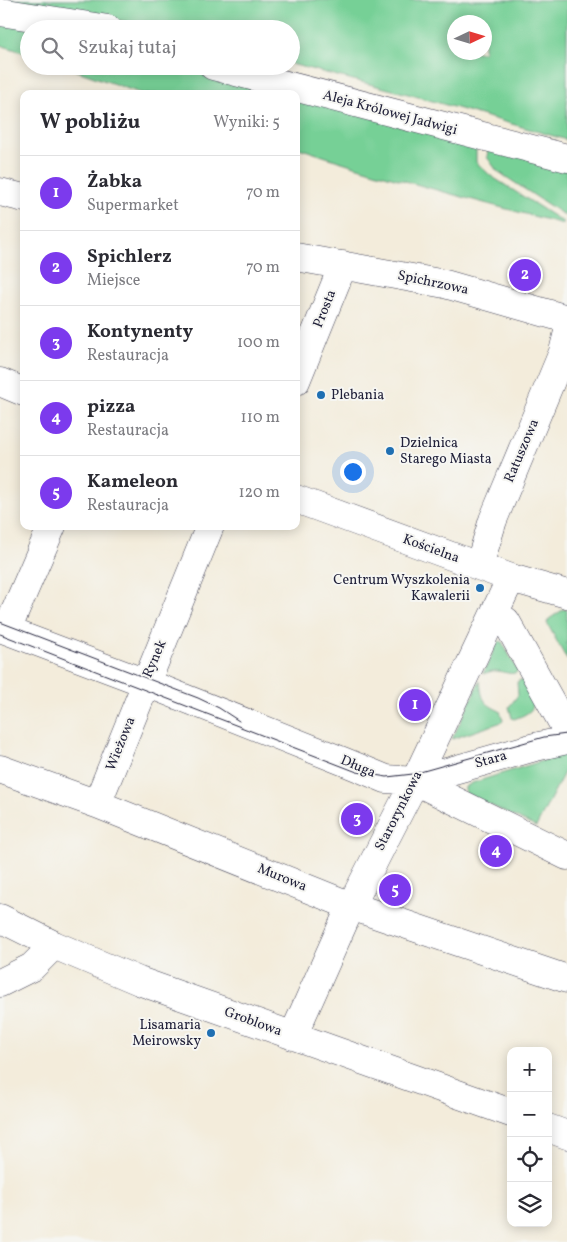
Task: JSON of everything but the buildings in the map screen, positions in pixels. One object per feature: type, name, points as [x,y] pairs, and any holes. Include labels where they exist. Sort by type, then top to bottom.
[{"type":"street","points":[[0,12],[51,20]]},
{"type":"street","name":"Aleja Królowej Jadwigi","points":[[247,75],[567,158]]},
{"type":"street","points":[[0,192],[20,197]]},
{"type":"street","name":"Spichrzowa","points":[[300,258],[445,284],[567,318]]},
{"type":"street","name":"Prosta","points":[[300,371],[343,265]]},
{"type":"street","name":"Ratuszowa","points":[[479,566],[493,520],[564,352],[567,336]]},
{"type":"street","points":[[0,382],[20,390]]},
{"type":"street","name":"Kościelna","points":[[300,499],[511,578],[567,594]]},
{"type":"street","name":"Rynek","points":[[50,530],[3,629],[146,683],[208,530]]},
{"type":"street","name":"Starorynkowa","points":[[293,1036],[351,906],[415,781],[511,578]]},
{"type":"street","points":[[494,614],[506,621],[567,731]]},
{"type":"street","name":"Długa","points":[[146,683],[386,779],[415,781],[567,856]]},
{"type":"street","name":"Wieżowa","points":[[97,804],[146,683]]},
{"type":"street","name":"Stara","points":[[415,781],[535,747],[567,740]]},
{"type":"street","name":"Murowa","points":[[0,769],[97,804],[351,906],[567,980]]},
{"type":"street","name":"Groblowa","points":[[0,918],[54,945],[139,981],[507,1112]]},
{"type":"street","points":[[0,983],[32,967],[54,945]]},
{"type":"street","points":[[552,1129],[567,1135]]},
{"type":"green space","points":[[0,0],[567,0],[567,140],[408,94],[300,66],[300,20],[117,20]]},
{"type":"green space","points":[[0,18],[20,26],[20,51],[0,45]]},
{"type":"green space","points":[[89,75],[222,75],[273,90],[132,90]]},
{"type":"green space","points":[[300,97],[476,147],[476,162],[491,176],[563,222],[563,224],[462,197],[300,148]]},
{"type":"green space","points":[[488,149],[567,165],[567,217],[497,171],[487,157]]},
{"type":"green space","points":[[564,609],[567,610],[567,660],[547,623],[549,619]]},
{"type":"green space","points":[[498,641],[502,642],[518,671],[516,673],[494,671],[483,674]]},
{"type":"green space","points":[[520,680],[524,681],[533,704],[532,709],[523,716],[514,719],[509,707],[518,695],[517,682]]},
{"type":"green space","points":[[480,681],[484,699],[500,711],[503,720],[502,722],[452,739]]},
{"type":"green space","points":[[567,753],[567,767],[536,827],[465,793],[465,787],[472,783]]},
{"type":"tram line","points":[[0,622],[198,698],[219,708],[239,721]]},
{"type":"tram line","points":[[0,634],[357,772],[387,777],[413,774],[544,737],[567,734]]},
{"type":"place","name":"Spichlerz","points":[[525,275]]},
{"type":"place","name":"Plebania","points":[[321,395]]},
{"type":"place","name":"Dzielnica Starego Miasta","points":[[390,451]]},
{"type":"place","name":"Centrum Wyszkolenia Kawalerii","points":[[480,588]]},
{"type":"place","name":"Żabka","points":[[415,705]]},
{"type":"place","name":"Kontynenty","points":[[357,819]]},
{"type":"place","name":"pizza","points":[[496,851]]},
{"type":"place","name":"Kameleon","points":[[395,890]]},
{"type":"place","name":"Lisamaria Meirowsky","points":[[211,1033]]}]
